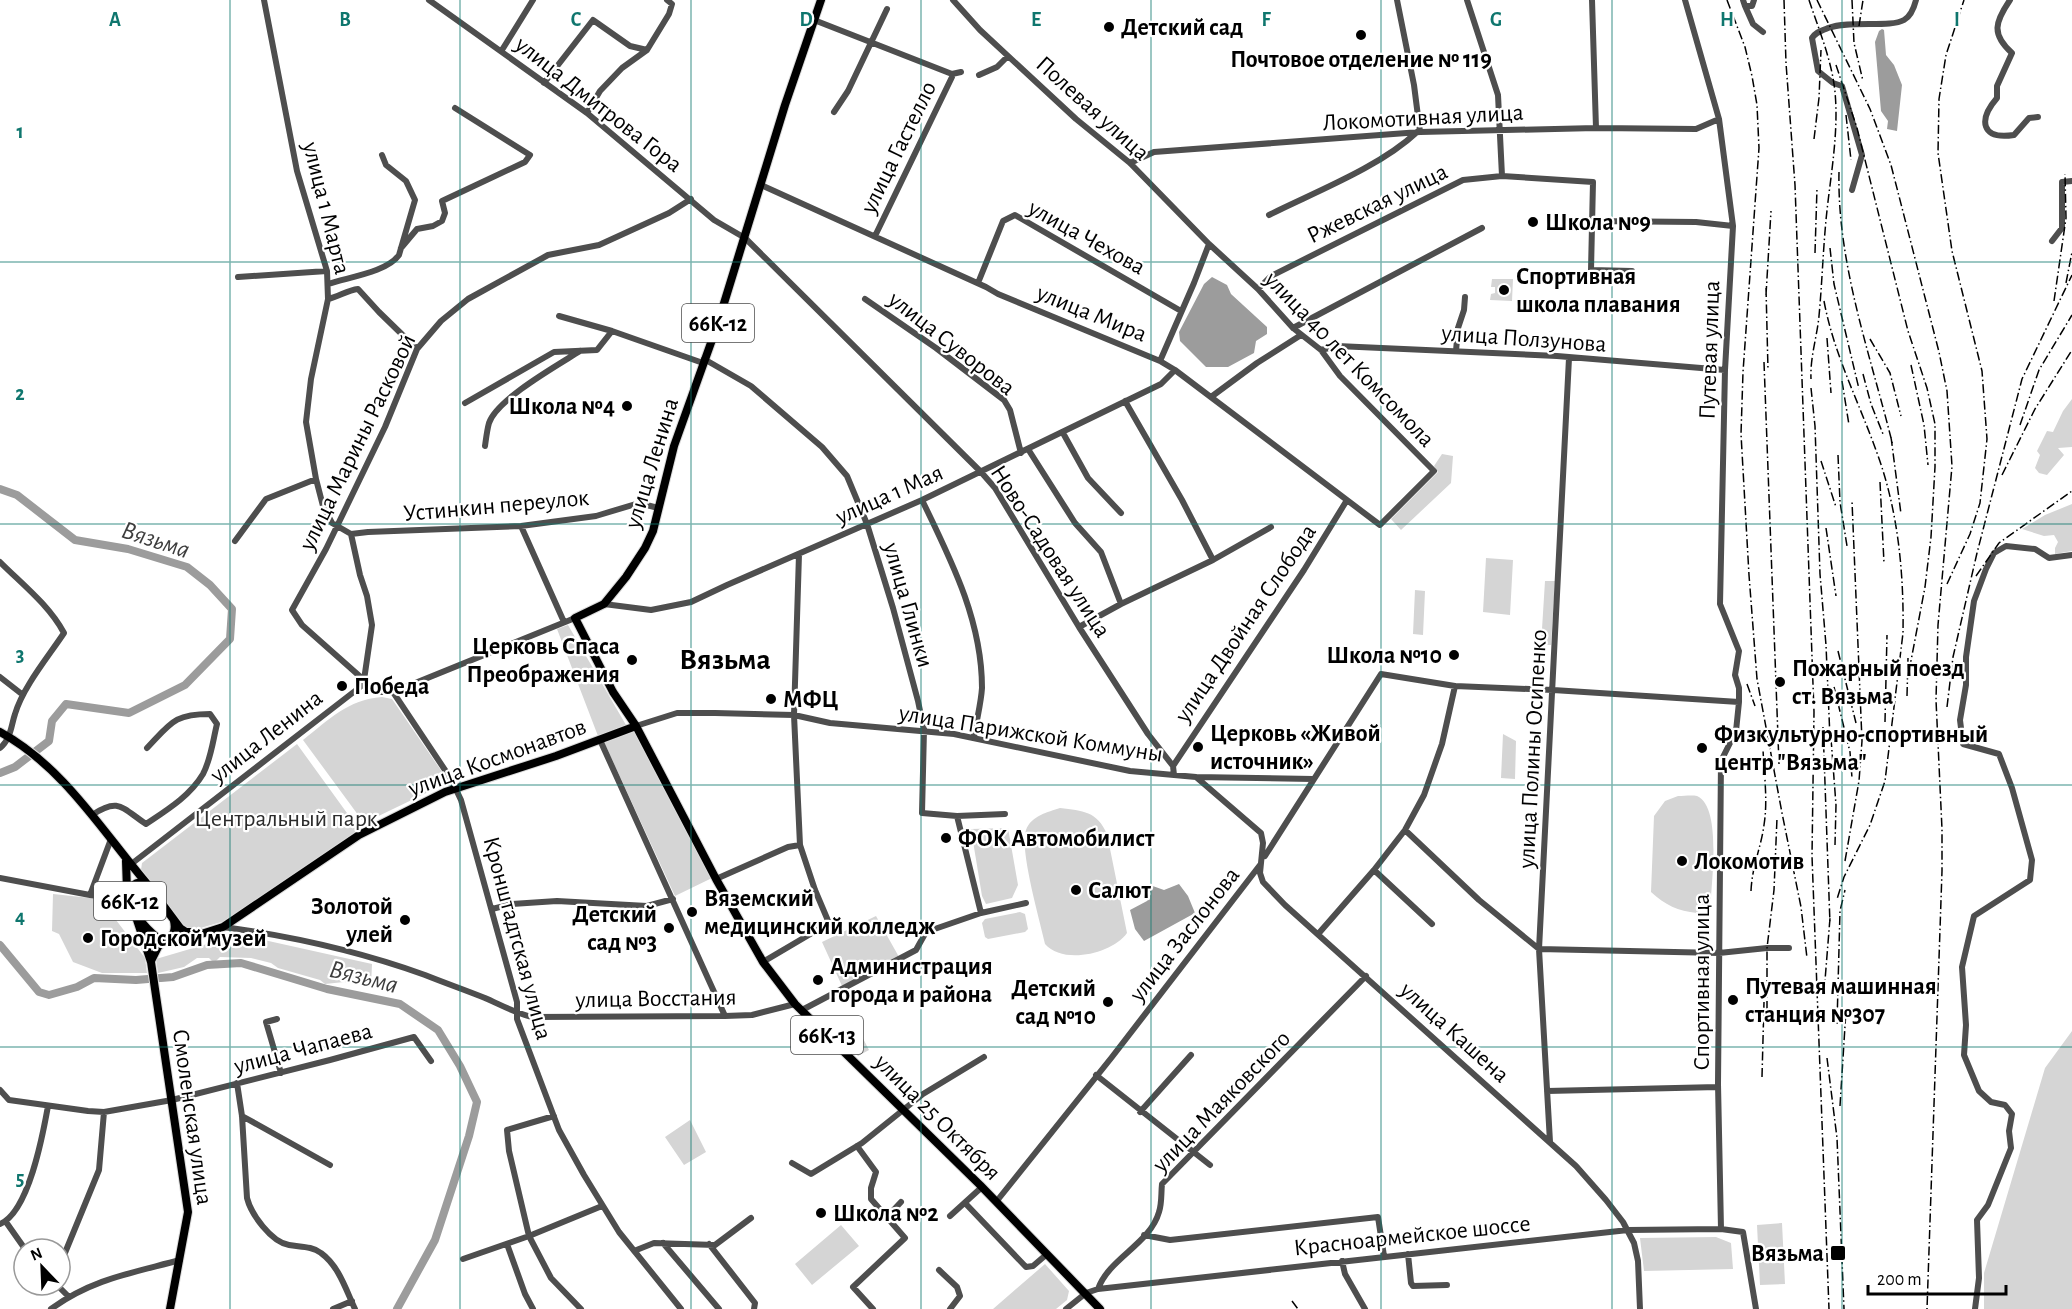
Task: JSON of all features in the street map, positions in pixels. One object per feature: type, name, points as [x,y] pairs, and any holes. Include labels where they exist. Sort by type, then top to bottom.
[{"type":"main road","name":"улица Ленина","points":[[575,618],[604,604],[626,577],[653,531],[674,446],[745,238],[784,105],[821,0]]},
{"type":"main road","name":"улица 25 Октября","points":[[575,618],[763,962],[799,1007],[982,1187],[1100,1309]]},
{"type":"main road","name":"улица Космонавтов","points":[[223,927],[359,835],[456,788],[547,759],[636,726]]},
{"type":"main road","points":[[0,732],[39,759],[69,788],[147,885]]},
{"type":"main road","points":[[128,863],[128,895]]},
{"type":"main road","name":"66К-12","points":[[151,963],[155,952],[167,940],[174,933],[174,921],[147,885],[137,883],[128,895],[134,911],[154,935],[167,940],[180,940],[223,927]]},
{"type":"main road","name":"Смоленская улица","points":[[134,911],[151,963],[188,1212],[170,1309]]},
{"type":"main road","points":[[174,921],[186,932],[209,932]]},
{"type":"street","name":"улица 1 Марта","points":[[264,0],[297,171],[327,271],[328,299],[310,379],[306,422],[323,506],[332,523],[337,525]]},
{"type":"street","name":"улица Дмитрова Гора","points":[[429,0],[587,113],[714,220],[745,238]]},
{"type":"street","points":[[502,50],[534,0]]},
{"type":"street","name":"Полевая улица","points":[[953,0],[1008,56],[1076,119],[1130,164],[1209,244]]},
{"type":"street","points":[[1269,215],[1375,162],[1401,147],[1419,132],[1414,85],[1397,0]]},
{"type":"street","points":[[1467,0],[1498,95],[1502,176]]},
{"type":"street","points":[[1592,0],[1596,128]]},
{"type":"street","name":"Путевая улица","points":[[1685,0],[1719,119],[1732,226],[1725,370],[1720,604],[1739,651],[1735,675],[1739,688],[1739,702]]},
{"type":"street","points":[[1744,3],[1752,6],[1754,0]]},
{"type":"street","points":[[1852,190],[1862,155],[1842,86],[1833,83],[1818,71],[1812,38],[1815,34],[1839,24],[1903,21],[1910,14],[1916,0]]},
{"type":"street","points":[[2010,0],[1997,26],[1997,37],[2012,53],[1997,86],[1997,98],[1988,109],[1984,123],[1988,130],[2000,137],[2014,135],[2029,118],[2038,117]]},
{"type":"street","points":[[587,113],[600,91],[622,68],[647,50],[669,14],[669,2]]},
{"type":"street","points":[[1744,3],[1753,24],[1762,32]]},
{"type":"street","points":[[834,112],[848,91],[887,9]]},
{"type":"street","points":[[544,83],[593,20],[630,46],[647,50]]},
{"type":"street","points":[[814,20],[952,74],[961,72]]},
{"type":"street","points":[[979,75],[997,67],[1008,56]]},
{"type":"street","name":"улица Гастелло","points":[[875,237],[952,74]]},
{"type":"street","points":[[401,249],[417,229],[434,226],[442,221],[445,213],[442,201],[525,162],[530,155],[455,108]]},
{"type":"street","name":"Локомотивная улица","points":[[1130,164],[1154,152],[1419,132],[1596,128],[1696,129],[1719,119]]},
{"type":"street","points":[[328,284],[395,262],[401,249],[415,200],[406,181],[386,165],[382,155]]},
{"type":"street","name":"Ржевская улица","points":[[1258,289],[1271,276],[1463,180],[1502,176],[1593,182],[1592,221]]},
{"type":"street","points":[[2052,242],[2062,228],[2062,182],[2072,182]]},
{"type":"street","name":"улица Мира","points":[[761,185],[998,294],[1160,361],[1380,525]]},
{"type":"street","name":"улица Марины Расковой","points":[[364,682],[302,625],[292,610],[385,427],[417,349],[441,321],[468,299],[548,255],[599,245],[669,213],[691,199]]},
{"type":"street","name":"улица Чехова","points":[[978,283],[1003,220],[1015,214],[1181,311]]},
{"type":"street","points":[[1632,271],[1592,270],[1592,221],[1696,222],[1732,226]]},
{"type":"street","points":[[1293,328],[1482,228]]},
{"type":"street","name":"Ново-Садовая улица","points":[[745,238],[995,488],[1079,627],[1148,734],[1173,766]]},
{"type":"street","points":[[1160,361],[1209,244]]},
{"type":"street","name":"улица 40 лет Комсомола","points":[[1209,244],[1258,289],[1293,328],[1321,350],[1340,376],[1434,471],[1380,525]]},
{"type":"street","points":[[238,277],[327,271]]},
{"type":"street","points":[[328,299],[340,297],[358,289],[417,349]]},
{"type":"street","points":[[1456,351],[1458,328],[1464,310],[1465,297]]},
{"type":"street","name":"улица Суворова","points":[[865,298],[1004,400],[1010,410],[1021,453]]},
{"type":"street","name":"улица Глинки","points":[[558,316],[703,361],[751,386],[822,447],[847,476],[867,524],[893,608],[924,730],[922,813],[957,816],[1005,814]]},
{"type":"street","points":[[465,403],[554,352],[597,350],[612,332]]},
{"type":"street","points":[[1211,397],[1257,363],[1301,335]]},
{"type":"street","name":"улица Ползунова","points":[[1321,350],[1337,346],[1456,351],[1725,370]]},
{"type":"street","points":[[485,446],[490,421],[505,402],[581,351]]},
{"type":"street","name":"улица Полины Осипенко","points":[[1550,1142],[1539,949],[1569,358]]},
{"type":"street","name":"улица 1 Мая","points":[[604,604],[651,610],[691,602],[922,500],[1063,433],[1161,384],[1175,370]]},
{"type":"street","points":[[1125,402],[1182,500],[1213,560]]},
{"type":"street","points":[[1063,433],[1088,478],[1121,513]]},
{"type":"street","points":[[1028,449],[1075,523],[1101,552],[1121,604]]},
{"type":"street","points":[[235,541],[267,499],[316,479]]},
{"type":"street","points":[[922,500],[955,568],[978,636],[982,689],[974,738]]},
{"type":"street","name":"улица Двойная Слобода","points":[[1173,766],[1291,590],[1347,500]]},
{"type":"street","name":"Устинкин переулок","points":[[351,534],[521,526],[596,516],[639,503],[658,508]]},
{"type":"street","points":[[337,525],[351,534],[372,625],[364,682],[375,692],[393,692]]},
{"type":"street","points":[[521,526],[564,622]]},
{"type":"street","points":[[1079,627],[1213,560],[1271,527]]},
{"type":"street","points":[[1975,1309],[1979,1278],[1977,1220],[1988,1205],[2011,1148],[2009,1131],[2012,1114],[2005,1104],[1991,1102],[1979,1091],[1964,1055],[1966,1025],[1962,968],[1974,916],[2030,880],[2032,860],[2012,788],[1999,754],[1963,744],[1960,720],[1966,685],[1966,657],[1974,601],[1994,553],[2006,546],[2035,549],[2049,558],[2072,555]]},
{"type":"street","points":[[763,962],[829,923],[800,845],[794,715],[799,554]]},
{"type":"street","points":[[0,562],[43,604],[58,621],[64,633],[15,711],[13,740],[0,748]]},
{"type":"street","name":"улица Ленина","points":[[393,692],[575,618]]},
{"type":"street","name":"улица Заслонова","points":[[996,1202],[1261,865],[1268,849],[1381,674],[1455,686]]},
{"type":"street","points":[[0,677],[23,695]]},
{"type":"street","name":"улица Ленина","points":[[128,863],[295,738],[364,682]]},
{"type":"street","points":[[1318,933],[1374,870],[1405,830],[1424,795],[1442,744],[1455,686],[1739,702]]},
{"type":"street","name":"Кронштадтская улица","points":[[393,692],[456,788],[517,1002],[517,1019],[554,1116],[602,1206],[634,1251],[681,1309]]},
{"type":"street","name":"Спортивная улица","points":[[1721,1229],[1718,1087],[1721,761],[1737,731],[1739,702]]},
{"type":"street","name":"улица Парижской Коммуны","points":[[636,726],[678,713],[794,715],[830,723],[924,730],[974,738],[1130,771],[1196,777],[1313,779]]},
{"type":"street","points":[[92,815],[108,805],[118,805],[146,824],[178,802],[202,774],[210,756],[217,723],[210,714],[189,714],[172,721],[147,748]]},
{"type":"street","points":[[600,740],[725,1016]]},
{"type":"street","points":[[1173,766],[1174,774]]},
{"type":"street","points":[[1196,777],[1261,833],[1263,843],[1261,865]]},
{"type":"street","points":[[957,816],[981,913]]},
{"type":"street","points":[[1405,830],[1479,900],[1539,949],[1719,953],[1789,948]]},
{"type":"street","points":[[90,895],[111,839]]},
{"type":"street","points":[[716,879],[788,847],[800,845]]},
{"type":"street","name":"улица Кашена","points":[[1261,865],[1260,873],[1263,882],[1285,905],[1587,1177],[1628,1230],[1638,1261],[1640,1309]]},
{"type":"street","points":[[1374,870],[1432,924]]},
{"type":"street","points":[[0,878],[90,895],[128,895]]},
{"type":"street","points":[[492,909],[513,904],[554,901],[647,906],[673,899]]},
{"type":"street","name":"улица Восстания","points":[[517,1014],[532,1017],[596,1018],[725,1016],[752,1015],[799,1007],[916,950],[926,932],[981,913],[1026,903]]},
{"type":"street","points":[[223,927],[297,941],[375,960],[462,989],[517,1014]]},
{"type":"street","name":"улица Маяковского","points":[[1098,1289],[1104,1276],[1151,1228],[1159,1212],[1162,1184],[1366,976]]},
{"type":"street","points":[[277,1019],[267,1022],[280,1072]]},
{"type":"street","name":"улица Чапаева","points":[[0,1090],[9,1100],[104,1112],[172,1100],[414,1036],[431,1061]]},
{"type":"street","points":[[1140,1112],[1191,1055]]},
{"type":"street","points":[[792,1163],[811,1174],[857,1146],[923,1094],[984,1057]]},
{"type":"street","points":[[1096,1075],[1210,1165]]},
{"type":"street","points":[[237,1083],[250,1210],[273,1237],[287,1245],[307,1247],[321,1252],[337,1270],[355,1309]]},
{"type":"street","points":[[1547,1091],[1718,1087]]},
{"type":"street","points":[[15,1237],[3,1223],[22,1199],[40,1149],[48,1106]]},
{"type":"street","points":[[71,1237],[99,1170],[104,1112]]},
{"type":"street","points":[[242,1116],[330,1165]]},
{"type":"street","points":[[554,1116],[507,1130],[509,1151],[529,1236],[551,1278],[581,1309]]},
{"type":"street","points":[[857,1146],[874,1168],[875,1178],[871,1188],[871,1199],[905,1238],[853,1287],[873,1309]]},
{"type":"street","points":[[950,1216],[982,1187]]},
{"type":"street","points":[[886,1218],[902,1202]]},
{"type":"street","points":[[965,1203],[1026,1267],[1033,1266],[1047,1254]]},
{"type":"street","points":[[463,1259],[529,1236],[602,1206]]},
{"type":"street","points":[[1144,1235],[1170,1240],[1378,1217],[1384,1256]]},
{"type":"street","points":[[634,1251],[654,1243],[715,1245],[751,1218]]},
{"type":"street","name":"Красноармейское шоссе","points":[[1086,1293],[1098,1289],[1628,1230],[1721,1229],[1743,1232],[1755,1309]]},
{"type":"street","points":[[663,1243],[719,1309]]},
{"type":"street","points":[[507,1244],[525,1294],[533,1309]]},
{"type":"street","points":[[709,1244],[755,1304],[753,1309]]},
{"type":"street","points":[[1408,1254],[1413,1286],[1446,1285]]},
{"type":"street","points":[[72,1294],[97,1282],[180,1260]]},
{"type":"street","points":[[1342,1261],[1345,1274],[1365,1309]]},
{"type":"street","points":[[939,1270],[957,1287],[960,1296],[950,1309]]},
{"type":"street","points":[[1066,1309],[1086,1293]]},
{"type":"street","points":[[51,1309],[67,1297]]},
{"type":"street","points":[[333,1309],[352,1301]]},
{"type":"green space","name":"Спортивная школа плавания","points":[[1492,279],[1513,279],[1512,301],[1490,300],[1491,294],[1495,293],[1495,287],[1491,287]]},
{"type":"green space","points":[[2072,399],[2072,447],[2058,448],[2064,455],[2047,475],[2039,473],[2035,468],[2040,455],[2037,451],[2047,431],[2053,432],[2063,411]]},
{"type":"green space","points":[[1442,454],[1453,456],[1451,483],[1401,530],[1391,519],[1438,472],[1434,466]]},
{"type":"green space","points":[[2072,504],[2072,551],[2055,554],[2058,542],[2054,535],[2044,536],[2022,529],[2045,515]]},
{"type":"green space","points":[[1486,558],[1513,560],[1510,615],[1483,612]]},
{"type":"green space","points":[[1545,581],[1555,581],[1551,645],[1541,645]]},
{"type":"green space","points":[[1415,590],[1425,591],[1423,635],[1413,634]]},
{"type":"green space","points":[[568,625],[626,725],[598,736],[557,629]]},
{"type":"green space","points":[[382,697],[392,699],[449,782],[364,823],[303,740],[349,706]]},
{"type":"green space","points":[[634,730],[712,878],[675,896],[604,742]]},
{"type":"green space","points":[[1503,734],[1516,741],[1515,779],[1501,778]]},
{"type":"green space","name":"Центральный парк","points":[[297,744],[360,831],[225,921],[197,929],[184,927],[141,870],[142,863]]},
{"type":"green space","name":"Локомотив","points":[[1678,796],[1697,796],[1705,802],[1712,827],[1711,898],[1697,913],[1672,907],[1651,892],[1654,816],[1665,801]]},
{"type":"green space","name":"Салют","points":[[1060,808],[1088,813],[1103,826],[1107,834],[1127,933],[1110,947],[1087,954],[1063,954],[1045,944],[1025,853],[1028,825],[1040,815]]},
{"type":"green space","points":[[1008,828],[1018,885],[1012,898],[986,904],[982,896],[971,829]]},
{"type":"green space","points":[[53,894],[100,899],[145,958],[147,973],[102,973],[73,962],[59,934],[52,931]]},
{"type":"green space","points":[[1020,912],[1025,914],[1028,929],[1025,932],[988,939],[985,937],[982,923],[985,919]]},
{"type":"green space","points":[[876,916],[899,957],[842,986],[822,942]]},
{"type":"green space","points":[[224,939],[264,940],[372,964],[371,986],[344,982],[325,984],[320,980],[251,958],[220,957],[212,961],[209,958],[197,958],[184,967],[158,973],[156,959]]},
{"type":"green space","points":[[855,1023],[869,1050],[858,1056],[836,1032]]},
{"type":"green space","points":[[2072,1031],[2072,1309],[1984,1309],[1984,1273],[2045,1068]]},
{"type":"green space","points":[[690,1120],[706,1152],[684,1165],[665,1137]]},
{"type":"green space","points":[[1782,1223],[1785,1284],[1760,1285],[1757,1225]]},
{"type":"green space","points":[[841,1225],[859,1246],[812,1285],[795,1264]]},
{"type":"green space","points":[[1716,1237],[1731,1243],[1733,1269],[1644,1271],[1640,1238]]},
{"type":"green space","points":[[1045,1264],[1069,1291],[1067,1300],[1056,1309],[993,1309]]},
{"type":"shaded area","points":[[1882,29],[1884,30],[1886,55],[1894,65],[1902,85],[1897,131],[1887,129],[1888,121],[1881,111],[1875,42]]},
{"type":"shaded area","points":[[1212,277],[1227,285],[1231,294],[1267,327],[1267,334],[1256,341],[1254,353],[1228,367],[1206,367],[1180,341],[1179,332],[1204,284]]},
{"type":"shaded area","points":[[1147,884],[1164,890],[1179,884],[1188,896],[1195,913],[1144,941],[1135,929],[1130,910],[1147,901],[1151,894]]},
{"type":"waterway","name":"Вязьма","points":[[0,489],[17,495],[75,540],[128,549],[187,567],[210,585],[232,609],[230,639],[185,685],[129,713],[66,704],[52,721],[49,741],[15,767],[0,773]]},
{"type":"waterway","name":"Вязьма","points":[[0,945],[39,992],[49,995],[77,987],[94,978],[136,980],[173,977],[207,965],[241,963],[327,989],[400,1004],[438,1030],[460,1066],[477,1102],[469,1136],[435,1240],[397,1309]]},
{"type":"railway","points":[[1727,0],[1745,47],[1752,76],[1757,105],[1759,148],[1743,372],[1741,434],[1757,679],[1801,907],[1807,958]]},
{"type":"railway","points":[[1784,0],[1795,185],[1814,712],[1812,856],[1829,1309]]},
{"type":"railway","points":[[1809,0],[1831,69],[1836,108],[1819,316],[1811,379]]},
{"type":"railway","points":[[1817,0],[1870,109],[1891,165],[1947,391],[1952,466],[1938,625],[1936,700],[1942,871],[1927,1309]]},
{"type":"railway","points":[[1852,0],[1854,43],[1863,81]]},
{"type":"railway","points":[[1859,26],[1863,0]]},
{"type":"railway","points":[[1947,584],[1970,534],[1980,503],[1987,439],[1982,371],[1952,251],[1938,153],[1939,99],[1946,55],[1964,0]]},
{"type":"railway","points":[[1814,139],[1821,50]]},
{"type":"railway","points":[[1836,65],[1857,128],[1908,331],[1927,388],[1935,424],[1931,537],[1925,587],[1910,666]]},
{"type":"railway","points":[[1846,115],[1851,160]]},
{"type":"railway","points":[[1839,172],[1840,207],[1849,276],[1893,446]]},
{"type":"railway","points":[[2054,301],[2066,218],[2065,174]]},
{"type":"railway","points":[[1815,253],[1817,188]]},
{"type":"railway","points":[[1766,295],[1771,211]]},
{"type":"railway","points":[[1830,248],[1834,284],[1859,389]]},
{"type":"railway","points":[[2066,283],[2072,252]]},
{"type":"railway","points":[[1947,707],[1953,657],[2022,379],[2072,275]]},
{"type":"railway","points":[[1766,288],[1768,370]]},
{"type":"railway","points":[[1824,301],[1834,340],[1877,453],[1890,497],[1901,565],[1903,610],[1903,633],[1885,781],[1870,825],[1844,877],[1837,899]]},
{"type":"railway","points":[[2020,425],[2039,370],[2072,315]]},
{"type":"railway","points":[[1827,338],[1831,393]]},
{"type":"railway","points":[[1870,339],[1890,373],[1901,416]]},
{"type":"railway","points":[[2002,475],[2035,409],[2072,350]]},
{"type":"railway","points":[[1764,362],[1779,764]]},
{"type":"railway","points":[[1911,365],[1924,425],[1928,465]]},
{"type":"railway","points":[[1863,374],[1871,404],[1883,434]]},
{"type":"railway","points":[[1842,381],[1849,425]]},
{"type":"railway","points":[[1811,388],[1815,426],[1820,574],[1830,738]]},
{"type":"railway","points":[[1891,437],[1901,514]]},
{"type":"railway","points":[[1838,455],[1840,502],[1847,546]]},
{"type":"railway","points":[[1821,461],[1836,507]]},
{"type":"railway","points":[[1880,482],[1884,563]]},
{"type":"railway","points":[[1976,576],[1999,543],[2072,491]]},
{"type":"railway","points":[[1845,861],[1859,781],[1862,741],[1852,501]]},
{"type":"railway","points":[[1826,528],[1836,596]]},
{"type":"railway","points":[[1885,722],[1887,635]]},
{"type":"railway","points":[[1838,651],[1856,723]]},
{"type":"railway","points":[[1907,696],[1908,658]]},
{"type":"railway","points":[[1747,684],[1755,706]]},
{"type":"railway","points":[[1834,687],[1850,752],[1852,778]]},
{"type":"railway","points":[[1823,727],[1830,924]]},
{"type":"railway","points":[[1831,738],[1836,805],[1835,845]]},
{"type":"railway","points":[[1751,891],[1765,816],[1763,749]]},
{"type":"railway","points":[[1767,1010],[1767,948],[1774,890],[1777,818]]},
{"type":"railway","points":[[1837,1024],[1840,911],[1845,890]]},
{"type":"railway","points":[[1824,993],[1830,918]]},
{"type":"railway","points":[[1762,1077],[1764,1002]]},
{"type":"railway","points":[[1840,1106],[1846,1010]]},
{"type":"railway","points":[[1827,1058],[1837,1138],[1844,1309]]},
{"type":"railway","points":[[1292,1301],[1298,1309]]},
{"type":"place","name":"Детский сад","points":[[1109,27]]},
{"type":"place","name":"Почтовое отделение № 119","points":[[1361,35]]},
{"type":"place","name":"Школа №9","points":[[1533,222]]},
{"type":"place","name":"Спортивная школа плавания","points":[[1504,290]]},
{"type":"place","name":"Школа №4","points":[[627,406]]},
{"type":"place","name":"Школа №10","points":[[1454,655]]},
{"type":"place","name":"Церковь Спаса Преображения","points":[[632,660]]},
{"type":"place","name":"Пожарный поезд ст. Вязьма","points":[[1780,682]]},
{"type":"place","name":"Победа","points":[[342,686]]},
{"type":"place","name":"МФЦ","points":[[771,699]]},
{"type":"place","name":"Церковь «Живой источник»","points":[[1198,747]]},
{"type":"place","name":"Физкультурно-спортивный центр \"Вязьма\"","points":[[1702,748]]},
{"type":"place","name":"ФОК Автомобилист","points":[[946,838]]},
{"type":"place","name":"Локомотив","points":[[1682,861]]},
{"type":"place","name":"Салют","points":[[1076,890]]},
{"type":"place","name":"Вяземский медицинский колледж","points":[[692,912]]},
{"type":"place","name":"Золотой улей","points":[[405,920]]},
{"type":"place","name":"Детский сад №3","points":[[669,928]]},
{"type":"place","name":"Городской музей","points":[[88,938]]},
{"type":"place","name":"Администрация города и района","points":[[818,980]]},
{"type":"place","name":"Путевая машинная станция №307","points":[[1733,1000]]},
{"type":"place","name":"Детский сад №10","points":[[1108,1002]]},
{"type":"place","name":"Школа №2","points":[[821,1213]]},
{"type":"place","name":"Вязьма","points":[[1838,1253]]},
{"type":"district","name":"Вязьма","points":[[725,659]]}]
